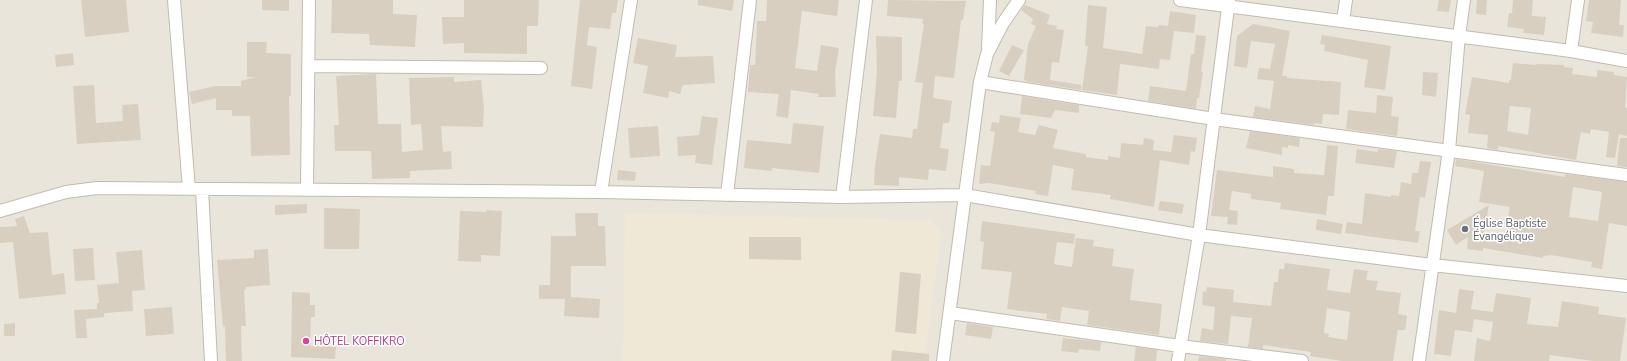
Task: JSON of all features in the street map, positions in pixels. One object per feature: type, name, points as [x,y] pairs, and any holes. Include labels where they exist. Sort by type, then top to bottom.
[{"type":"street","points":[[174,0],[189,189]]},
{"type":"street","points":[[307,190],[309,0]]},
{"type":"street","points":[[601,192],[631,0]]},
{"type":"street","points":[[727,195],[750,0]]},
{"type":"street","points":[[842,196],[866,0]]},
{"type":"street","points":[[943,361],[980,82],[987,54],[990,0]]},
{"type":"street","points":[[987,54],[1003,24],[1019,0]]},
{"type":"street","points":[[1180,0],[1229,3],[1343,21],[1571,51],[1627,61]]},
{"type":"street","points":[[1343,21],[1346,0]]},
{"type":"street","points":[[1419,361],[1449,150],[1459,36],[1464,0]]},
{"type":"street","points":[[1571,51],[1578,0]]},
{"type":"street","points":[[1178,361],[1199,235],[1229,3]]},
{"type":"street","points":[[308,66],[542,68]]},
{"type":"street","points":[[980,82],[1214,120],[1449,150],[1627,175]]},
{"type":"street","points":[[0,211],[66,192],[97,188],[601,192],[842,196],[965,195],[1199,235],[1432,265],[1627,286]]},
{"type":"street","points":[[202,189],[210,361]]},
{"type":"street","points":[[950,313],[1180,346],[1302,361]]},
{"type":"shaded area","points":[[0,0],[1627,0],[1627,361],[0,361]]},
{"type":"shaded area","points":[[625,213],[930,220],[941,234],[924,361],[623,361]]},
{"type":"building","points":[[81,0],[126,0],[129,32],[85,37]]},
{"type":"building","points":[[262,0],[289,0],[289,11],[262,10]]},
{"type":"building","points":[[332,0],[393,0],[393,14],[417,15],[415,47],[370,45],[369,34],[331,33]]},
{"type":"building","points":[[464,0],[539,0],[538,26],[527,26],[527,54],[464,53],[464,43],[443,44],[442,17],[464,17]]},
{"type":"building","points":[[580,0],[618,0],[616,13],[612,13],[610,29],[589,27],[587,45],[597,47],[592,89],[571,86]]},
{"type":"building","points":[[698,0],[734,0],[732,11],[698,5]]},
{"type":"building","points":[[767,0],[839,0],[837,16],[802,11],[795,68],[817,71],[821,45],[839,48],[835,72],[836,97],[818,97],[819,94],[791,90],[788,118],[776,116],[779,94],[748,92],[750,65],[755,65],[757,21],[766,21]]},
{"type":"building","points":[[888,0],[966,1],[963,20],[961,20],[954,78],[935,76],[933,98],[952,101],[949,123],[943,123],[940,148],[949,149],[946,171],[929,169],[928,180],[899,177],[899,186],[874,185],[875,166],[880,134],[912,138],[913,129],[917,129],[923,83],[915,82],[924,24],[922,24],[923,19],[887,16]]},
{"type":"building","points":[[1439,0],[1451,0],[1449,12],[1437,11]]},
{"type":"building","points":[[1477,0],[1487,0],[1486,15],[1476,14]]},
{"type":"building","points":[[1513,0],[1533,0],[1532,16],[1546,17],[1544,35],[1523,33],[1524,29],[1507,27],[1509,13],[1512,13]]},
{"type":"building","points":[[1589,0],[1621,0],[1619,25],[1624,25],[1623,37],[1591,33],[1593,22],[1586,21]]},
{"type":"building","points":[[1025,5],[1050,15],[1047,24],[1057,26],[1056,29],[1064,30],[1059,63],[1052,62],[1050,80],[1081,85],[1081,90],[1024,80],[1028,44],[1036,26],[1031,24],[1033,19],[1021,10]]},
{"type":"building","points":[[1088,5],[1107,7],[1103,48],[1142,54],[1146,26],[1168,26],[1170,11],[1196,15],[1194,33],[1174,31],[1170,60],[1160,59],[1159,69],[1120,64],[1117,95],[1082,90],[1088,46],[1085,46]]},
{"type":"building","points":[[1253,24],[1290,31],[1282,76],[1287,76],[1287,78],[1341,82],[1339,115],[1323,114],[1322,124],[1315,123],[1314,125],[1253,117],[1255,106],[1270,109],[1274,81],[1257,79],[1259,68],[1270,69],[1275,44],[1251,41],[1247,68],[1234,66],[1237,36]]},
{"type":"building","points":[[1196,35],[1206,36],[1201,72],[1203,72],[1196,109],[1148,101],[1150,86],[1186,91],[1191,54],[1194,54]]},
{"type":"building","points":[[1322,35],[1391,46],[1385,90],[1364,87],[1368,60],[1324,51],[1325,45],[1320,44]]},
{"type":"building","points":[[876,36],[902,37],[902,81],[899,81],[896,118],[873,116],[877,72]]},
{"type":"building","points":[[638,38],[677,45],[675,57],[713,56],[715,83],[683,85],[680,94],[669,91],[668,98],[643,93],[648,66],[633,63]]},
{"type":"building","points":[[247,42],[267,42],[266,53],[291,54],[291,96],[289,96],[290,155],[251,156],[250,116],[232,116],[232,110],[216,110],[216,98],[192,104],[189,92],[215,86],[241,86],[241,81],[255,77],[247,77]]},
{"type":"building","points":[[1012,45],[1024,50],[1009,76],[999,71]]},
{"type":"building","points":[[73,53],[74,65],[56,67],[55,55]]},
{"type":"building","points":[[1513,63],[1564,65],[1564,67],[1573,68],[1572,74],[1597,77],[1597,70],[1614,72],[1614,75],[1627,77],[1625,107],[1627,108],[1627,136],[1619,134],[1615,158],[1606,157],[1609,132],[1591,129],[1590,134],[1581,132],[1576,160],[1499,146],[1497,150],[1487,148],[1488,135],[1468,133],[1470,115],[1465,114],[1472,77],[1509,83],[1509,80],[1511,80]],"holes":[[[1510,106],[1531,108],[1528,135],[1507,131]]]},
{"type":"building","points":[[1423,72],[1438,73],[1436,97],[1422,95]]},
{"type":"building","points":[[376,74],[378,124],[401,124],[402,152],[423,150],[421,124],[411,125],[409,78],[454,77],[454,82],[481,80],[484,108],[483,127],[441,126],[443,152],[451,151],[452,169],[410,171],[410,178],[372,179],[371,151],[335,151],[334,125],[339,125],[336,76]]},
{"type":"building","points":[[94,85],[96,123],[123,121],[122,105],[138,104],[141,140],[77,144],[73,86]]},
{"type":"building","points":[[1377,95],[1393,97],[1391,116],[1399,117],[1397,136],[1346,129],[1348,110],[1376,113]]},
{"type":"building","points":[[1022,96],[1079,105],[1079,113],[1055,110],[1051,118],[1020,114]]},
{"type":"building","points":[[1000,115],[1021,118],[1018,132],[1035,135],[1039,125],[1058,130],[1053,148],[1086,154],[1086,157],[1108,160],[1108,156],[1120,158],[1121,143],[1143,145],[1144,138],[1154,140],[1153,150],[1171,152],[1174,135],[1197,138],[1195,152],[1191,151],[1189,165],[1160,160],[1154,207],[1110,199],[1111,195],[1071,190],[1074,169],[1053,165],[1048,196],[1035,194],[1036,191],[989,183],[979,184],[981,165],[990,166],[995,132],[990,131],[992,122],[999,123]]},
{"type":"building","points":[[702,116],[718,118],[712,165],[695,163],[696,155],[678,156],[677,137],[699,135]]},
{"type":"building","points":[[793,123],[824,126],[819,173],[772,168],[772,171],[744,168],[747,140],[791,144]]},
{"type":"building","points":[[658,126],[660,156],[630,158],[628,128]]},
{"type":"building","points":[[1250,131],[1300,138],[1299,147],[1288,145],[1288,148],[1282,147],[1282,155],[1246,148]]},
{"type":"building","points":[[1620,138],[1627,138],[1627,167],[1617,166]]},
{"type":"building","points":[[1327,145],[1338,146],[1334,196],[1328,196],[1326,215],[1280,209],[1281,203],[1251,199],[1251,194],[1232,191],[1229,210],[1238,211],[1237,225],[1227,224],[1228,217],[1211,216],[1217,170],[1273,177],[1273,166],[1294,169],[1294,173],[1324,175]]},
{"type":"building","points":[[1357,149],[1377,152],[1378,149],[1397,151],[1394,168],[1355,163]]},
{"type":"building","points":[[1456,159],[1565,177],[1565,174],[1627,182],[1627,226],[1609,223],[1602,269],[1591,267],[1592,262],[1551,255],[1543,256],[1543,258],[1483,248],[1483,251],[1467,249],[1468,237],[1456,245],[1447,230],[1489,205],[1484,233],[1505,236],[1510,207],[1479,202],[1484,171],[1455,166]],"holes":[[[1573,187],[1602,192],[1598,221],[1569,217]]]},
{"type":"building","points":[[1420,161],[1431,162],[1425,198],[1420,197],[1415,231],[1420,231],[1418,243],[1345,233],[1347,222],[1362,224],[1365,193],[1391,197],[1391,195],[1399,196],[1401,182],[1411,184],[1412,173],[1418,173]]},
{"type":"building","points":[[618,170],[636,172],[635,181],[617,180]]},
{"type":"building","points":[[1160,201],[1184,204],[1182,214],[1158,210]]},
{"type":"building","points":[[307,204],[307,213],[275,215],[275,205]]},
{"type":"building","points":[[324,208],[360,209],[359,249],[324,249]]},
{"type":"building","points":[[486,210],[502,211],[500,256],[481,255],[481,262],[458,261],[460,211],[486,212]]},
{"type":"building","points":[[575,213],[598,213],[598,226],[605,226],[606,266],[571,266],[571,297],[600,299],[599,318],[564,316],[565,299],[539,299],[539,285],[550,285],[551,236],[576,236]]},
{"type":"building","points":[[24,216],[30,233],[48,232],[52,275],[64,273],[66,294],[19,299],[13,242],[0,243],[0,227],[17,226],[15,219]]},
{"type":"building","points":[[1317,219],[1343,224],[1341,234],[1316,230]]},
{"type":"building","points":[[982,221],[1075,234],[1074,244],[1057,242],[1054,264],[1072,267],[1076,238],[1094,240],[1093,246],[1114,249],[1112,266],[1134,269],[1130,300],[1162,304],[1159,335],[1087,325],[1089,311],[1062,307],[1060,321],[1046,319],[1047,314],[1007,309],[1012,272],[981,269],[984,242],[980,241]]},
{"type":"building","points":[[749,237],[801,237],[801,260],[749,259]]},
{"type":"building","points":[[93,248],[95,280],[75,281],[73,249]]},
{"type":"building","points":[[268,249],[270,285],[246,287],[246,290],[244,290],[246,326],[241,326],[242,361],[226,361],[225,326],[223,327],[217,260],[254,258],[254,250]]},
{"type":"building","points":[[142,250],[145,290],[132,291],[133,311],[104,313],[104,317],[86,319],[87,338],[76,338],[74,310],[97,309],[97,303],[99,303],[97,285],[119,283],[116,252]]},
{"type":"building","points":[[1285,263],[1330,269],[1327,290],[1350,293],[1354,269],[1368,271],[1366,280],[1378,281],[1376,290],[1401,293],[1398,314],[1407,316],[1405,330],[1398,330],[1393,361],[1342,361],[1310,356],[1311,352],[1263,345],[1263,349],[1248,347],[1252,318],[1231,316],[1228,344],[1200,341],[1202,328],[1213,330],[1215,307],[1202,305],[1203,291],[1206,292],[1207,287],[1234,290],[1233,302],[1271,306],[1274,282],[1278,282],[1279,269],[1284,269]],"holes":[[[1327,308],[1350,312],[1347,340],[1328,337],[1329,334],[1324,333]]]},
{"type":"building","points":[[900,272],[921,274],[916,334],[895,332]]},
{"type":"building","points":[[1459,289],[1474,291],[1471,309],[1493,312],[1496,293],[1531,298],[1527,324],[1558,327],[1562,301],[1599,307],[1598,314],[1626,318],[1620,361],[1593,361],[1550,355],[1549,361],[1474,361],[1477,338],[1490,341],[1493,322],[1474,319],[1472,332],[1455,330],[1451,356],[1434,354],[1439,310],[1456,313]]},
{"type":"building","points":[[292,292],[310,293],[310,305],[315,305],[315,317],[311,317],[310,346],[336,347],[335,359],[291,357]]},
{"type":"building","points":[[172,307],[174,334],[146,336],[144,309]]},
{"type":"building","points":[[15,323],[15,336],[4,336],[4,324]]},
{"type":"building","points":[[967,323],[993,327],[991,339],[965,335]]},
{"type":"building","points":[[1063,338],[1101,342],[1100,351],[1079,349],[1078,353],[1061,351]]},
{"type":"building","points":[[1136,347],[1157,350],[1156,361],[1134,361]]},
{"type":"building","points":[[892,350],[929,354],[929,361],[891,361]]},
{"type":"building","points":[[1199,356],[1226,359],[1226,361],[1198,361]]},
{"type":"place","name":"Église Baptiste Évangélique","points":[[1465,229]]},
{"type":"place","name":"HÔTEL KOFFIKRO","points":[[306,341]]}]
